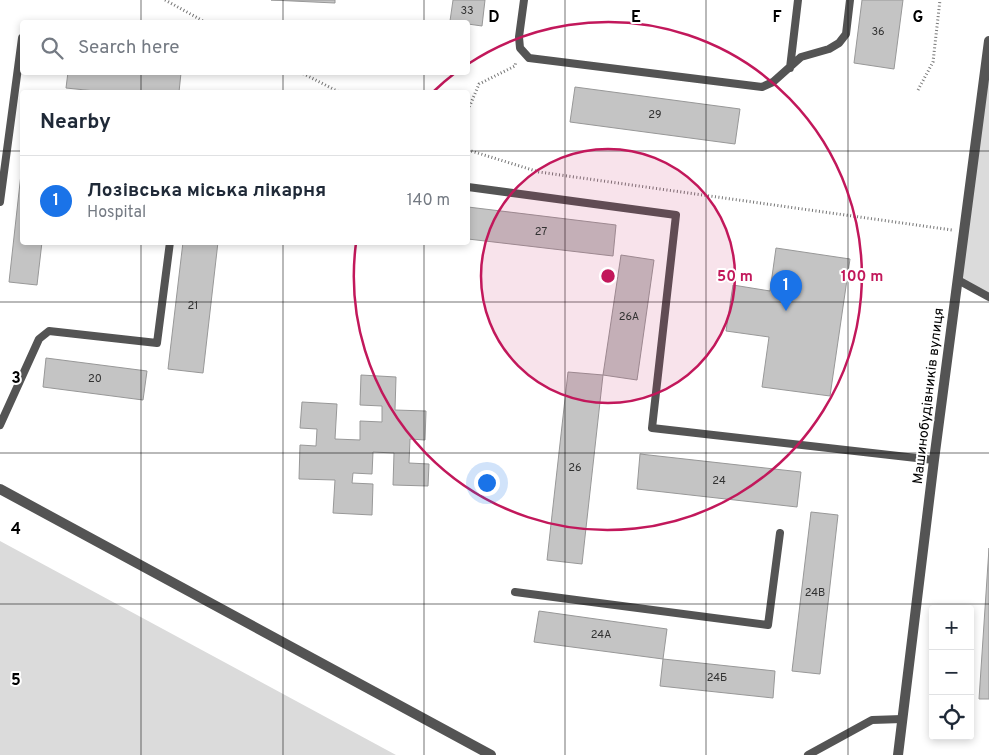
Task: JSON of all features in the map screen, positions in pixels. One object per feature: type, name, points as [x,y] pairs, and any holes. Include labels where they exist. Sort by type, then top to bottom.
[{"type":"street","name":"Машинобудівників вулиця","points":[[898,755],[934,460],[989,41]]},
{"type":"street","points":[[0,490],[491,755]]},
{"type":"lane","points":[[524,0],[519,37],[520,48],[529,58],[762,87],[773,82],[790,69],[801,57],[829,49],[839,43],[846,34],[850,0]]},
{"type":"lane","points":[[790,69],[798,0]]},
{"type":"lane","points":[[0,202],[20,53]]},
{"type":"lane","points":[[470,187],[676,215],[652,428],[934,460]]},
{"type":"lane","points":[[0,425],[39,339],[49,331],[157,343],[170,245]]},
{"type":"lane","points":[[958,280],[989,296]]},
{"type":"lane","points":[[514,592],[768,625],[780,533]]},
{"type":"lane","points":[[808,755],[872,720],[902,719]]},
{"type":"path","points":[[165,0],[201,20]]},
{"type":"path","points":[[918,90],[933,62],[940,0]]},
{"type":"path","points":[[470,105],[479,84],[515,66],[520,48]]},
{"type":"path","points":[[306,75],[335,90]]},
{"type":"path","points":[[470,151],[539,172],[964,232]]},
{"type":"shaded area","points":[[989,41],[989,297],[958,280]]},
{"type":"shaded area","points":[[0,541],[396,755],[0,755]]},
{"type":"building","points":[[271,0],[335,0],[335,3]]},
{"type":"building","points":[[453,0],[485,0],[482,26],[470,24],[470,20],[450,20]]},
{"type":"building","points":[[862,0],[903,0],[894,69],[854,63]]},
{"type":"building","points":[[68,75],[181,75],[179,90],[86,90],[66,88]]},
{"type":"building","points":[[575,87],[740,109],[735,144],[570,122]]},
{"type":"building","points":[[20,183],[20,245],[42,245],[37,285],[9,282]]},
{"type":"building","points":[[470,207],[616,225],[613,256],[470,239]]},
{"type":"building","points":[[183,245],[218,245],[203,373],[168,369]]},
{"type":"building","points":[[776,248],[850,259],[830,396],[762,387],[769,337],[726,331],[733,285],[770,291]]},
{"type":"building","points":[[621,255],[654,260],[637,380],[603,375]]},
{"type":"building","points":[[46,358],[147,371],[143,400],[43,387]]},
{"type":"building","points":[[568,372],[603,375],[582,564],[547,560]]},
{"type":"building","points":[[361,375],[396,377],[395,410],[426,411],[425,440],[410,439],[409,463],[429,464],[428,486],[393,485],[394,453],[373,452],[372,474],[353,473],[352,483],[373,484],[372,515],[333,513],[335,480],[299,479],[300,445],[316,446],[317,429],[300,428],[302,402],[337,404],[335,439],[360,440],[360,421],[382,422],[382,406],[360,405]]},
{"type":"building","points":[[640,454],[801,472],[797,507],[637,489]]},
{"type":"building","points":[[811,512],[838,515],[820,674],[792,671]]},
{"type":"building","points":[[989,548],[989,699],[979,699]]},
{"type":"building","points":[[539,611],[667,629],[663,659],[534,642]]},
{"type":"building","points":[[663,659],[775,671],[773,698],[660,686]]},
{"type":"place","name":"Лозівська міська лікарня","points":[[786,311]]}]
